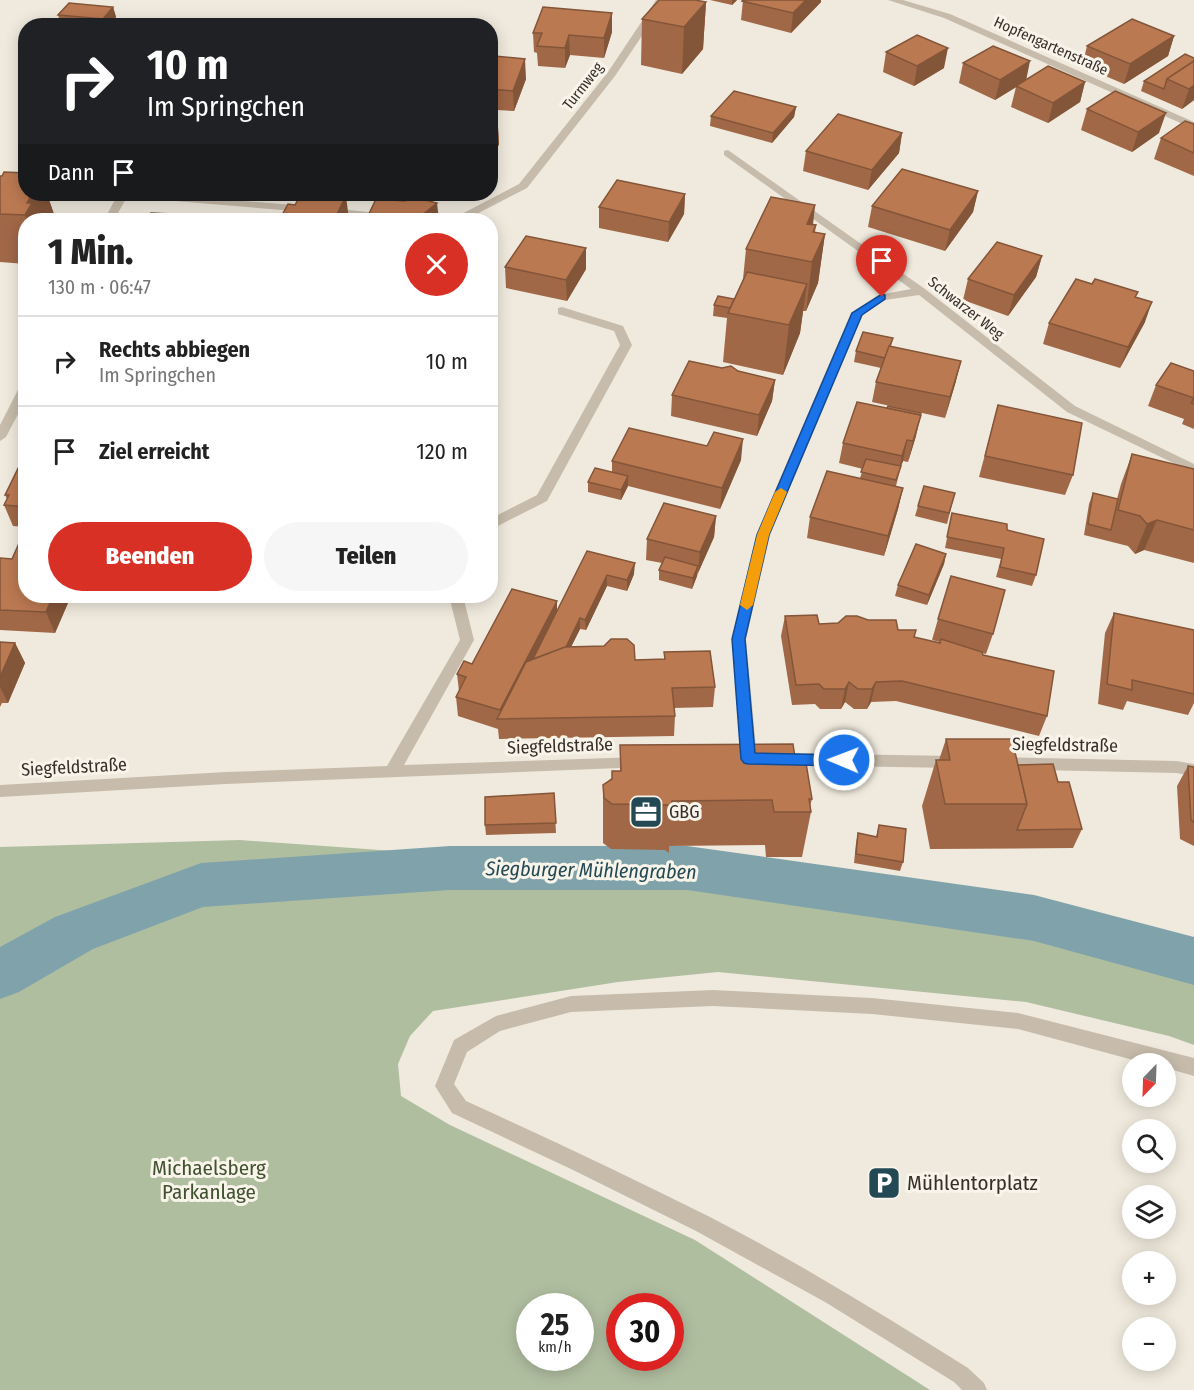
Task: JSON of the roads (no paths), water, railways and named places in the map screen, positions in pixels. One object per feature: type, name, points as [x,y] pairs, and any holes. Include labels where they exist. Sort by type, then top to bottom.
[{"type":"street","name":"Turmweg","points":[[498,199],[523,186],[612,74],[660,0]]},
{"type":"street","name":"Hopfengartenstraße","points":[[893,0],[947,16],[1194,126]]},
{"type":"street","name":"Schwarzer Weg","points":[[728,153],[921,291],[1071,409],[1194,469]]},
{"type":"street","points":[[210,201],[350,213]]},
{"type":"street","name":"Turmweg","points":[[471,213],[494,201]]},
{"type":"street","name":"Siegfeldstraße","points":[[921,291],[882,297],[857,313],[763,535],[739,639],[743,759],[1176,766],[1194,770]]},
{"type":"street","points":[[498,521],[542,498],[626,345],[619,329],[562,311]]},
{"type":"street","points":[[0,437],[18,402]]},
{"type":"street","points":[[392,772],[467,640],[458,603]]},
{"type":"street","name":"Siegfeldstraße","points":[[0,791],[215,779],[654,762]]},
{"type":"street","points":[[977,1390],[961,1375],[832,1295],[703,1224],[580,1163],[459,1107],[444,1086],[460,1046],[496,1024],[571,1004],[712,998],[872,1006],[1018,1021],[1194,1067]]},
{"type":"waterway","name":"Siegburger Mühlengraben","points":[[0,975],[74,933],[201,885],[450,868],[687,868],[1034,918],[1194,961]]},
{"type":"place","name":"GBG","points":[[646,812]]},
{"type":"place","name":"Mühlentorplatz","points":[[884,1183]]},
{"type":"park label","name":"Michaelsberg Parkanlage","points":[[209,1180]]}]
